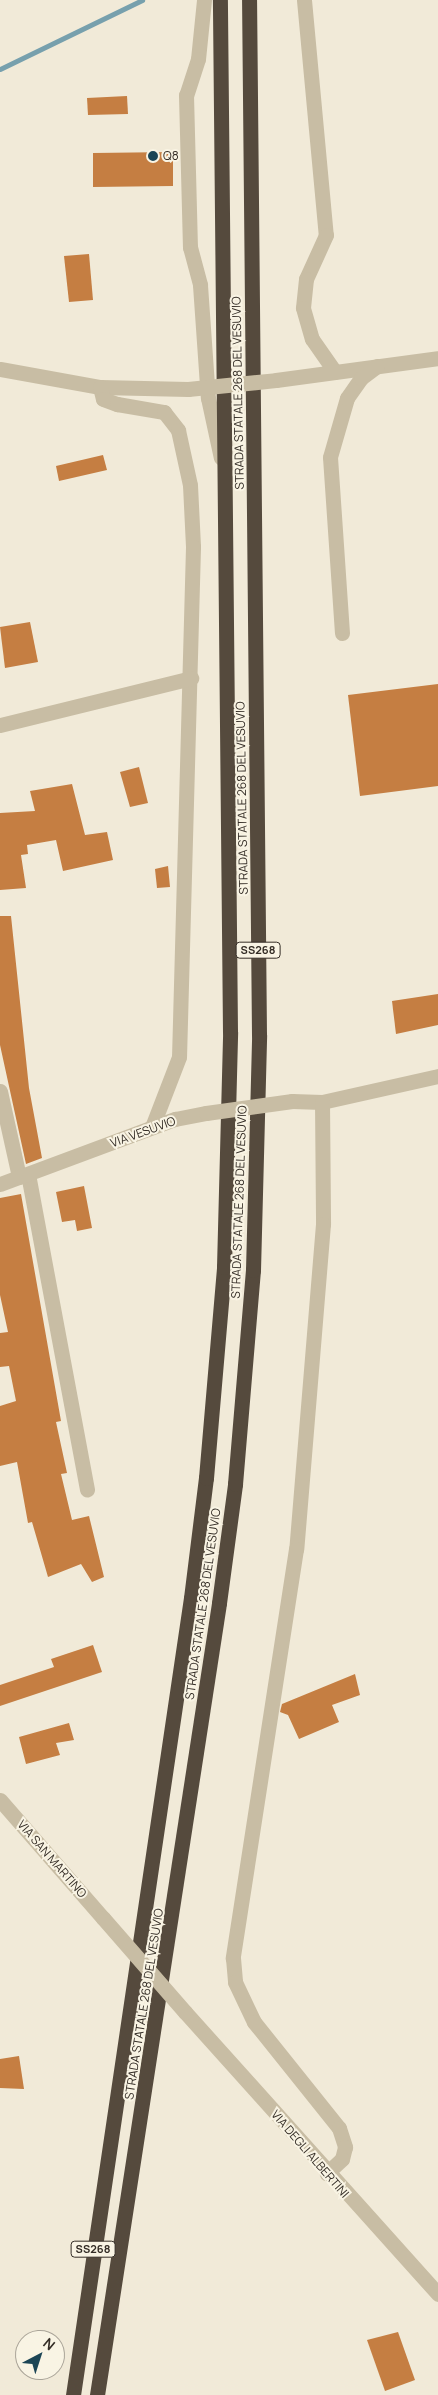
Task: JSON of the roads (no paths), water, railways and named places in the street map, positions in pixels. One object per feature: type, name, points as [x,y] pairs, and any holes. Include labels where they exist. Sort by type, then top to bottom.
[{"type":"highway","name":"STRADA STATALE 268 DEL VESUVIO","points":[[73,2395],[191,1598],[216,1385],[230,1032],[220,0]]},
{"type":"highway","name":"STRADA STATALE 268 DEL VESUVIO","points":[[97,2395],[219,1603],[235,1484],[253,1270],[259,1035],[249,0]]},
{"type":"highway","points":[[63,2395],[80,2347]]},
{"type":"street","points":[[204,0],[198,59],[186,94],[190,246],[204,321],[208,398],[225,478]]},
{"type":"street","points":[[304,0],[326,235],[306,279],[303,308],[312,339],[335,372]]},
{"type":"street","points":[[0,369],[100,387],[188,389],[276,380],[438,358]]},
{"type":"street","points":[[342,633],[330,457],[346,398],[377,366]]},
{"type":"street","points":[[100,387],[103,398],[117,404],[164,412],[178,430],[190,485],[192,530],[191,678],[179,1057],[152,1127]]},
{"type":"street","points":[[0,725],[191,678]]},
{"type":"street","name":"VIA VESUVIO","points":[[0,1184],[152,1127],[206,1113],[292,1101],[322,1102],[438,1076]]},
{"type":"street","points":[[0,1091],[24,1176],[87,1490]]},
{"type":"street","points":[[322,1102],[323,1224],[315,1352],[296,1549],[232,1958],[235,1982],[254,2022],[339,2128],[345,2147],[342,2159],[327,2173]]},
{"type":"street","name":"VIA SAN MARTINO","points":[[0,1800],[186,2012]]},
{"type":"street","name":"VIA DEGLI ALBERTINI","points":[[186,2012],[327,2173],[438,2294]]},
{"type":"waterway","points":[[0,69],[142,0]]},
{"type":"place","name":"Q8","points":[[153,156]]}]
